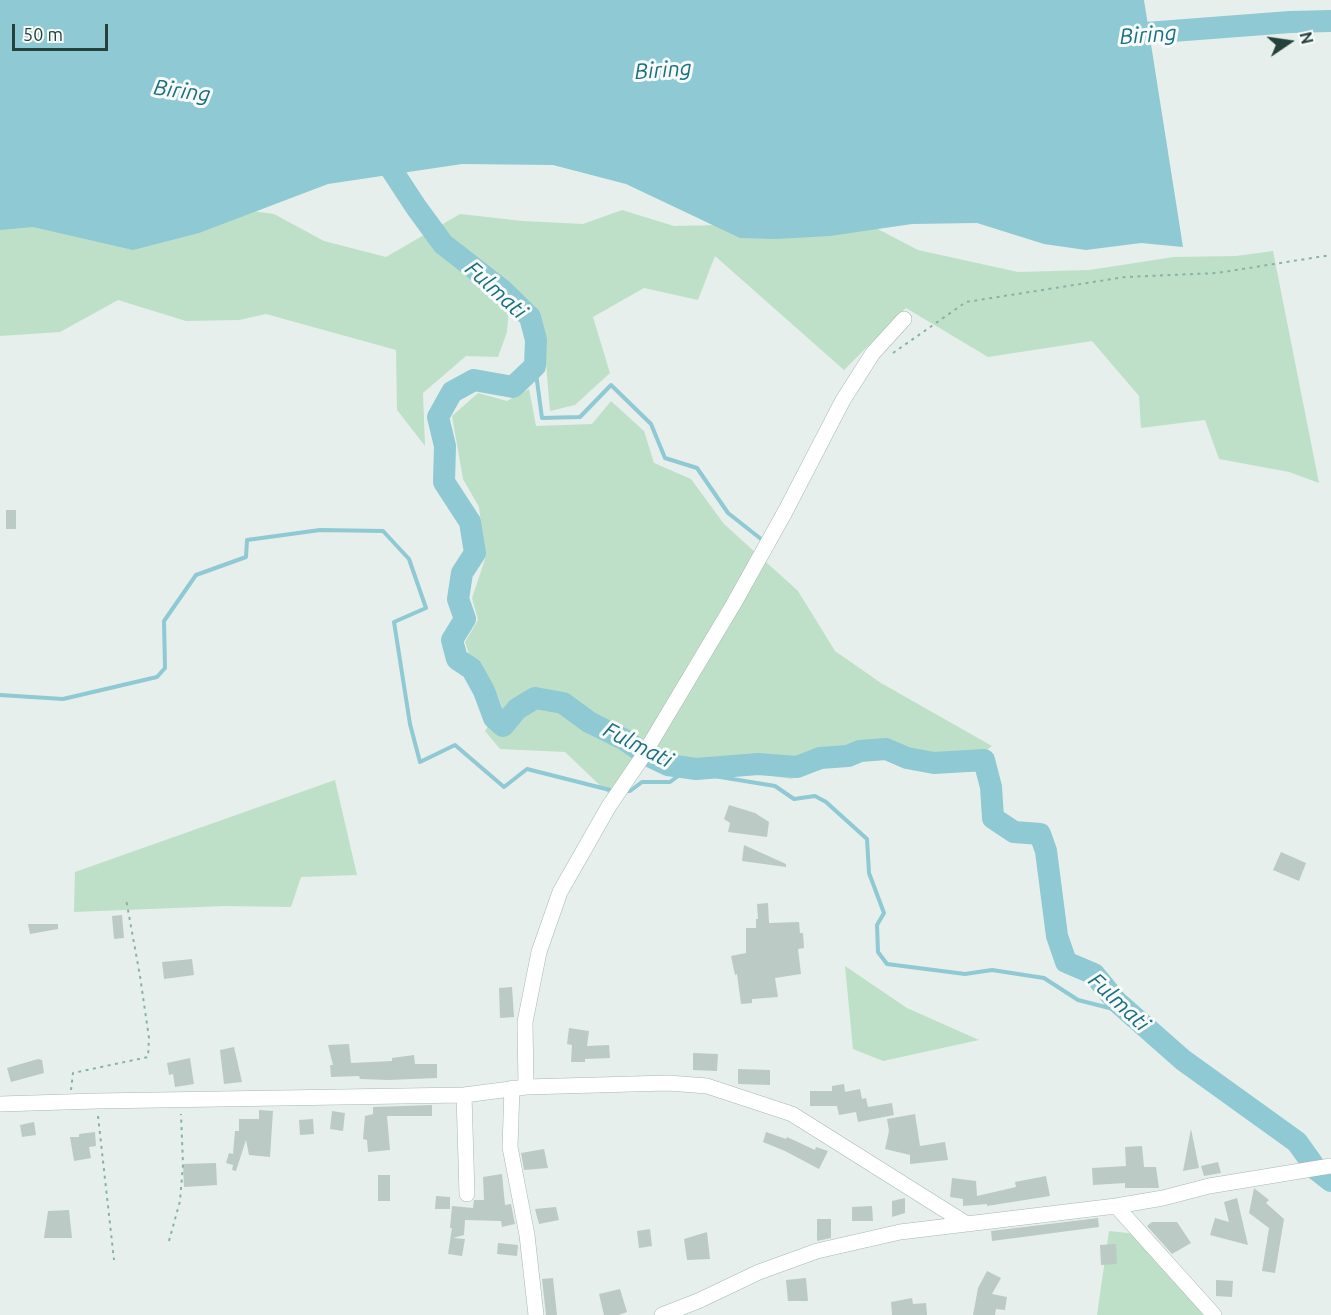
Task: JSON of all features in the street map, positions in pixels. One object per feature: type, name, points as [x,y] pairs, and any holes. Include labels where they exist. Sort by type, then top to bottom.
[{"type":"street","points":[[536,1315],[527,1235],[510,1147],[519,1088],[525,1022],[539,952],[560,892],[609,806],[675,705],[733,605],[843,400],[873,353],[904,319]]},
{"type":"street","points":[[0,1104],[464,1095],[519,1088],[668,1083],[707,1086],[792,1114],[967,1224]]},
{"type":"street","points":[[464,1095],[467,1194]]},
{"type":"street","points":[[662,1315],[699,1301],[759,1272],[817,1251],[900,1232],[1116,1206],[1163,1198],[1209,1186],[1331,1166]]},
{"type":"street","points":[[1116,1206],[1214,1315]]},
{"type":"path","points":[[888,356],[966,302],[1125,277],[1216,273],[1331,255]]},
{"type":"path","points":[[70,1101],[73,1073],[148,1058],[149,1038],[126,899]]},
{"type":"path","points":[[169,1241],[180,1201],[183,1164],[180,1100]]},
{"type":"path","points":[[97,1101],[114,1260]]},
{"type":"green space","points":[[170,200],[274,214],[324,241],[386,257],[460,214],[523,221],[583,224],[622,210],[674,226],[767,224],[872,226],[918,250],[1018,272],[1089,270],[1174,257],[1236,256],[1273,251],[1319,483],[1289,472],[1219,459],[1205,420],[1141,428],[1139,396],[1092,341],[988,357],[906,308],[844,370],[715,256],[698,300],[644,288],[593,317],[610,373],[575,405],[550,411],[543,328],[536,307],[511,285],[507,332],[498,357],[466,356],[423,393],[425,446],[397,410],[396,350],[266,314],[239,320],[186,321],[118,300],[60,332],[0,336],[0,204]]},
{"type":"green space","points":[[529,389],[536,426],[592,424],[611,401],[644,431],[654,463],[691,479],[724,524],[798,591],[835,651],[881,683],[992,746],[972,760],[934,763],[907,758],[886,749],[791,779],[666,760],[650,750],[609,794],[565,752],[500,749],[485,731],[502,706],[482,664],[469,654],[465,642],[478,620],[472,598],[485,559],[479,507],[463,479],[452,416],[478,393],[507,401]]},
{"type":"green space","points":[[335,780],[357,875],[301,877],[291,907],[225,906],[74,912],[75,872]]},
{"type":"green space","points":[[845,966],[907,1008],[979,1040],[883,1061],[853,1049]]},
{"type":"green space","points":[[1109,1231],[1137,1234],[1222,1315],[1097,1315]]},
{"type":"water","points":[[0,0],[1144,0],[1183,247],[1141,243],[1086,250],[1044,244],[977,223],[912,224],[830,236],[740,238],[626,184],[553,165],[462,164],[328,184],[199,233],[133,250],[33,227],[0,230]]},
{"type":"building","points":[[6,510],[16,510],[16,529],[6,529]]},
{"type":"building","points":[[729,805],[755,813],[769,822],[767,837],[728,832],[730,823],[724,819]]},
{"type":"building","points":[[744,845],[786,864],[786,867],[742,861]]},
{"type":"building","points":[[1281,852],[1306,863],[1299,881],[1273,870]]},
{"type":"building","points":[[768,903],[769,923],[799,922],[800,933],[803,933],[804,948],[798,949],[801,974],[775,978],[778,997],[752,999],[752,1003],[741,1004],[737,974],[735,975],[731,956],[746,953],[746,928],[756,928],[757,904]]},
{"type":"building","points":[[122,915],[124,938],[114,939],[112,916]]},
{"type":"building","points":[[28,924],[58,924],[58,929],[30,934]]},
{"type":"building","points":[[192,959],[194,975],[164,979],[162,962]]},
{"type":"building","points":[[512,987],[514,1017],[500,1018],[499,988]]},
{"type":"building","points":[[569,1028],[589,1031],[587,1046],[609,1045],[610,1058],[571,1062],[572,1045],[567,1044]]},
{"type":"building","points":[[349,1044],[351,1063],[392,1061],[392,1058],[414,1055],[415,1064],[437,1064],[437,1078],[388,1080],[360,1079],[359,1076],[331,1077],[330,1065],[333,1065],[328,1045]]},
{"type":"building","points":[[234,1047],[242,1082],[224,1084],[220,1050]]},
{"type":"building","points":[[693,1053],[718,1054],[717,1071],[693,1070]]},
{"type":"building","points":[[190,1058],[194,1084],[175,1087],[173,1074],[169,1075],[167,1063]]},
{"type":"building","points":[[38,1059],[42,1060],[44,1073],[11,1082],[7,1068]]},
{"type":"building","points":[[738,1069],[770,1070],[770,1085],[738,1084]]},
{"type":"building","points":[[844,1084],[845,1092],[860,1089],[862,1099],[866,1098],[868,1107],[892,1103],[894,1115],[858,1122],[856,1112],[839,1115],[837,1106],[810,1106],[810,1091],[832,1091],[832,1086]]},
{"type":"building","points":[[432,1105],[432,1116],[387,1116],[390,1150],[368,1152],[367,1140],[363,1139],[365,1116],[373,1114],[373,1107]]},
{"type":"building","points":[[259,1110],[273,1111],[270,1157],[249,1155],[246,1140],[236,1171],[232,1170],[233,1165],[226,1163],[229,1153],[233,1154],[235,1131],[239,1131],[239,1119],[259,1119]]},
{"type":"building","points":[[332,1111],[345,1113],[343,1131],[330,1129]]},
{"type":"building","points":[[915,1114],[920,1146],[945,1142],[948,1160],[910,1164],[910,1155],[885,1149],[889,1131],[887,1119]]},
{"type":"building","points":[[313,1119],[314,1134],[300,1135],[299,1120]]},
{"type":"building","points":[[34,1122],[36,1135],[22,1137],[20,1125]]},
{"type":"building","points":[[1191,1129],[1199,1168],[1183,1171]]},
{"type":"building","points":[[95,1132],[96,1146],[89,1147],[91,1158],[74,1161],[70,1137]]},
{"type":"building","points":[[766,1132],[786,1139],[787,1137],[815,1150],[816,1147],[828,1151],[819,1169],[763,1142]]},
{"type":"building","points":[[1142,1146],[1144,1167],[1156,1167],[1159,1188],[1125,1188],[1125,1183],[1093,1185],[1092,1168],[1126,1166],[1125,1147]]},
{"type":"building","points":[[544,1149],[548,1168],[524,1170],[521,1153]]},
{"type":"building","points":[[1218,1162],[1221,1173],[1204,1176],[1201,1166]]},
{"type":"building","points":[[216,1163],[217,1185],[184,1187],[183,1164]]},
{"type":"building","points":[[502,1174],[505,1205],[511,1204],[515,1224],[502,1227],[501,1221],[465,1220],[464,1235],[453,1238],[465,1239],[462,1256],[448,1254],[452,1228],[450,1228],[452,1206],[473,1208],[474,1200],[484,1200],[483,1177]]},
{"type":"building","points":[[378,1175],[390,1175],[390,1201],[378,1201]]},
{"type":"building","points":[[1046,1176],[1050,1196],[987,1206],[987,1204],[963,1206],[963,1199],[950,1197],[952,1178],[976,1181],[977,1196],[1016,1187],[1015,1182]]},
{"type":"building","points":[[1254,1188],[1269,1200],[1266,1203],[1284,1219],[1275,1273],[1262,1271],[1269,1228],[1249,1213]]},
{"type":"building","points":[[436,1196],[450,1197],[450,1209],[435,1209]]},
{"type":"building","points":[[905,1198],[905,1213],[892,1217],[892,1201]]},
{"type":"building","points":[[1237,1198],[1248,1245],[1210,1235],[1215,1218],[1229,1222],[1224,1202]]},
{"type":"building","points":[[872,1206],[873,1221],[852,1221],[852,1207]]},
{"type":"building","points":[[556,1207],[559,1220],[539,1224],[535,1209]]},
{"type":"building","points":[[69,1210],[72,1238],[44,1238],[48,1211]]},
{"type":"building","points":[[1098,1218],[1099,1227],[992,1241],[991,1231]]},
{"type":"building","points":[[817,1219],[831,1219],[831,1238],[817,1241]]},
{"type":"building","points":[[1152,1222],[1177,1222],[1191,1243],[1172,1254],[1147,1226]]},
{"type":"building","points":[[650,1229],[652,1246],[639,1248],[637,1231]]},
{"type":"building","points":[[707,1232],[710,1259],[687,1260],[684,1239]]},
{"type":"building","points":[[498,1243],[518,1245],[517,1256],[497,1254]]},
{"type":"building","points":[[1116,1244],[1117,1264],[1101,1265],[1100,1245]]},
{"type":"building","points":[[987,1271],[1001,1278],[992,1294],[1007,1297],[1005,1310],[996,1309],[995,1315],[973,1315],[978,1288]]},
{"type":"building","points":[[553,1278],[557,1315],[546,1315],[542,1279]]},
{"type":"building","points":[[806,1278],[808,1301],[788,1301],[786,1280]]},
{"type":"building","points":[[1216,1280],[1233,1281],[1232,1297],[1216,1296]]},
{"type":"building","points":[[620,1289],[627,1312],[619,1315],[604,1315],[599,1294]]},
{"type":"building","points":[[912,1298],[913,1304],[926,1303],[927,1315],[892,1315],[891,1302]]},
{"type":"waterway","name":"Biring","points":[[1120,35],[1331,21]]},
{"type":"waterway","name":"Fulmati","points":[[378,149],[443,244],[502,290],[530,317],[536,340],[535,366],[513,387],[474,380],[452,392],[438,417],[445,446],[444,482],[470,522],[475,553],[462,573],[458,599],[465,619],[452,640],[457,659],[472,669],[484,691],[494,718],[503,726],[517,709],[535,698],[563,703],[589,722],[625,740],[645,754],[668,765],[696,769],[758,764],[797,767],[820,758],[848,756],[860,751],[886,749],[907,758],[934,763],[984,760],[991,787],[993,818],[1014,832],[1040,834],[1046,851],[1057,936],[1066,962],[1094,974],[1116,1001],[1183,1060],[1297,1142],[1317,1170],[1331,1181]]},
{"type":"waterway","points":[[535,366],[542,418],[580,417],[611,385],[651,424],[665,458],[697,468],[728,513],[761,539]]},
{"type":"waterway","points":[[0,695],[63,699],[157,677],[165,668],[164,621],[196,575],[246,557],[247,540],[320,530],[383,531],[409,559],[426,608],[394,622],[410,724],[420,762],[455,745],[504,787],[527,769],[614,791]]},
{"type":"waterway","points":[[624,791],[630,791],[642,782],[670,782],[689,768],[714,776],[775,786],[794,799],[815,796],[826,802],[867,839],[869,873],[884,913],[877,925],[878,952],[887,964],[965,974],[992,970],[1044,978],[1078,1000],[1129,1013]]}]
